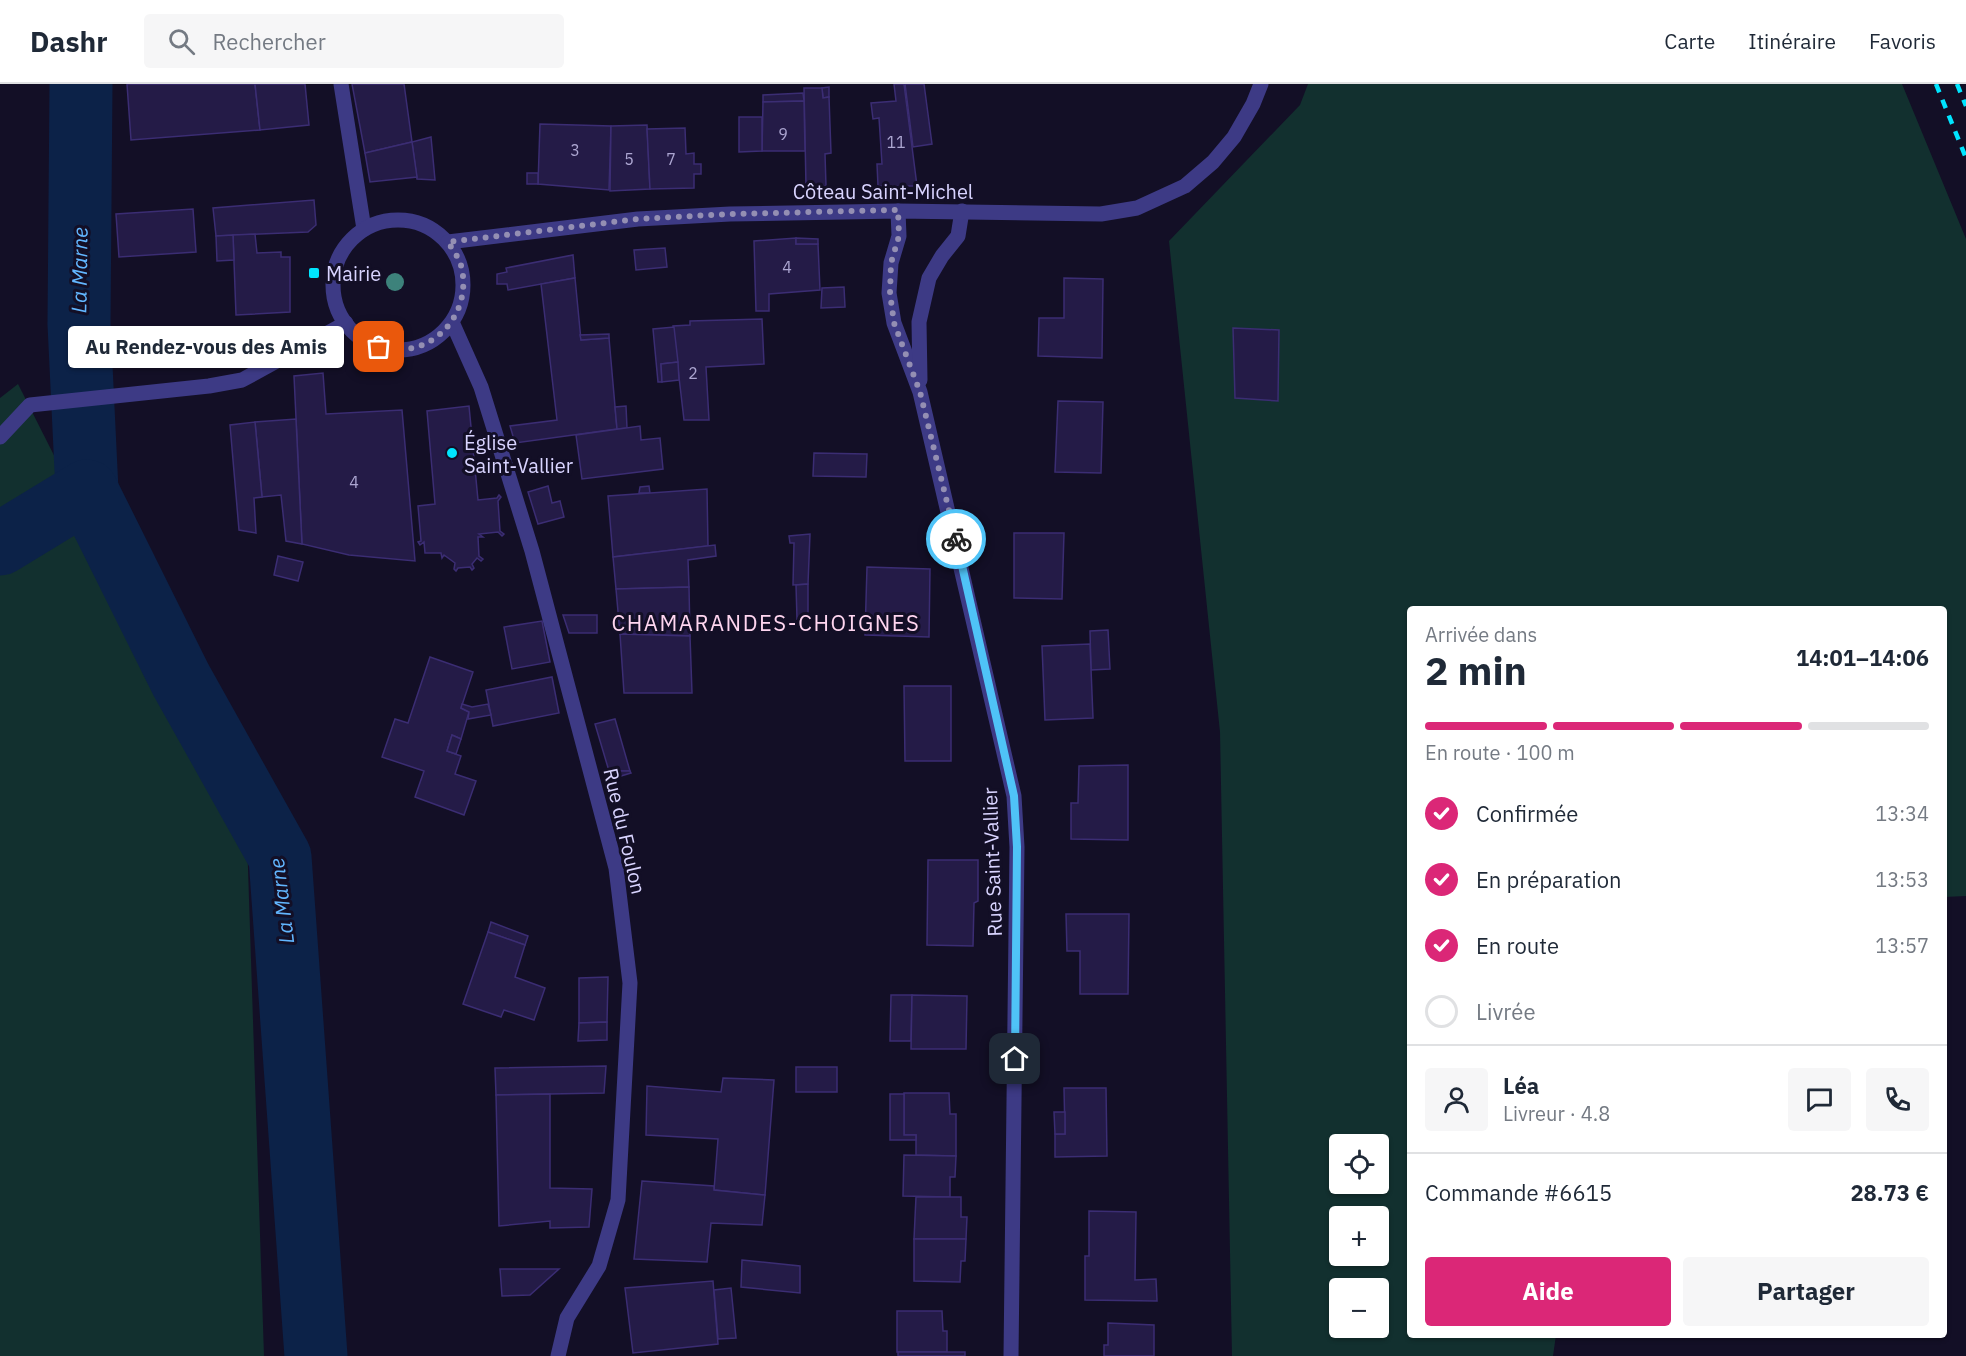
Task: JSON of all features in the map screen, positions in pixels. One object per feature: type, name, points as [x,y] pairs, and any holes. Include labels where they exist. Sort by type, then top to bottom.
[{"type":"street","points":[[341,84],[364,229]]},
{"type":"street","name":"Côteau Saint-Michel","points":[[448,242],[638,219],[729,214],[898,210],[1101,214],[1137,208],[1185,186],[1213,162],[1234,137],[1253,105],[1262,84]]},
{"type":"street","name":"Rue Saint-Vallier","points":[[898,210],[899,236],[891,263],[890,293],[894,323],[920,392],[1014,796],[1017,847],[1012,1349],[1024,1356]]},
{"type":"street","name":"Rue Saint-Vallier","points":[[920,392],[920,322],[929,278],[942,256],[958,236],[962,211]]},
{"type":"street","points":[[399,219],[417,222],[434,230],[448,242],[459,261],[464,282],[461,303],[452,322],[437,337],[419,346],[399,350],[379,347],[360,338],[346,323],[336,304],[333,283],[337,262],[347,244],[364,229],[381,222],[399,219]]},
{"type":"street","name":"Rue du Foulon","points":[[452,322],[481,387],[532,551],[616,868],[630,983],[618,1200],[599,1266],[567,1318],[558,1356]]},
{"type":"street","points":[[0,437],[30,405],[209,386],[242,380],[346,323]]},
{"type":"green space","points":[[1308,84],[1902,84],[1966,239],[1966,896],[1947,897],[1947,606],[1407,606],[1407,1338],[1556,1338],[1553,1356],[1232,1356],[1220,732],[1169,241],[1300,105]]},
{"type":"green space","points":[[18,384],[247,838],[264,1356],[0,1356],[0,398]]},
{"type":"building","points":[[127,84],[255,84],[260,130],[131,140]]},
{"type":"building","points":[[255,84],[305,84],[309,125],[260,130]]},
{"type":"building","points":[[352,84],[404,84],[412,142],[365,153]]},
{"type":"building","points":[[894,84],[904,84],[917,186],[878,186],[877,164],[882,164],[879,118],[873,119],[871,103],[896,101]]},
{"type":"building","points":[[905,84],[924,84],[932,144],[913,147]]},
{"type":"building","points":[[829,87],[829,97],[823,98],[822,88]]},
{"type":"building","points":[[804,88],[822,88],[823,98],[829,97],[831,153],[825,154],[826,186],[806,186]]},
{"type":"building","points":[[803,93],[804,101],[763,102],[763,95]]},
{"type":"building","points":[[804,101],[805,151],[762,151],[763,102]]},
{"type":"building","points":[[739,117],[762,117],[762,151],[739,152]]},
{"type":"building","points":[[540,124],[611,126],[609,190],[538,184]]},
{"type":"building","points":[[647,125],[650,189],[610,191],[611,126]]},
{"type":"building","points":[[685,128],[686,154],[694,153],[694,164],[701,164],[701,174],[694,174],[694,188],[650,189],[647,129]]},
{"type":"building","points":[[431,137],[435,180],[417,179],[412,142]]},
{"type":"building","points":[[412,142],[417,177],[370,182],[365,153]]},
{"type":"building","points":[[527,173],[538,173],[538,184],[527,184]]},
{"type":"building","points":[[314,200],[316,225],[308,232],[216,236],[213,208]]},
{"type":"building","points":[[193,209],[196,252],[119,257],[116,214]]},
{"type":"building","points":[[255,234],[257,253],[281,252],[281,257],[290,257],[290,312],[236,315],[233,235]]},
{"type":"building","points":[[233,235],[234,260],[217,261],[216,236]]},
{"type":"building","points":[[796,238],[796,244],[818,244],[820,290],[769,294],[769,311],[756,311],[754,241]]},
{"type":"building","points":[[796,238],[818,239],[818,244],[796,244]]},
{"type":"building","points":[[665,248],[667,267],[636,270],[634,250]]},
{"type":"building","points":[[573,255],[575,278],[508,290],[507,284],[497,284],[497,274],[507,272],[506,268]]},
{"type":"building","points":[[575,278],[581,340],[609,338],[617,429],[515,443],[510,426],[557,420],[541,284]]},
{"type":"building","points":[[1064,278],[1103,279],[1102,358],[1038,356],[1039,318],[1064,318]]},
{"type":"building","points":[[844,287],[845,307],[821,308],[822,288]]},
{"type":"building","points":[[762,319],[764,364],[706,367],[709,420],[684,420],[673,326],[690,325],[690,321]]},
{"type":"building","points":[[674,327],[678,362],[661,364],[662,382],[658,382],[653,329]]},
{"type":"building","points":[[1233,328],[1279,330],[1278,401],[1235,398]]},
{"type":"building","points":[[609,334],[609,338],[581,340],[580,335]]},
{"type":"building","points":[[678,362],[679,380],[662,382],[661,364]]},
{"type":"building","points":[[323,373],[326,414],[402,410],[415,561],[349,555],[302,544],[294,376]]},
{"type":"building","points":[[1058,401],[1103,402],[1101,473],[1055,472]]},
{"type":"building","name":"Église Saint-Vallier","points":[[469,406],[478,500],[497,498],[499,495],[501,497],[498,501],[500,531],[504,534],[502,536],[498,532],[479,534],[483,537],[478,537],[479,556],[483,559],[481,561],[477,558],[472,564],[474,568],[472,570],[470,567],[458,568],[456,571],[455,563],[444,555],[442,558],[441,553],[425,553],[424,542],[420,545],[418,542],[421,541],[418,506],[435,504],[427,411]]},
{"type":"building","points":[[626,406],[627,428],[617,429],[615,407]]},
{"type":"building","points":[[296,419],[302,544],[286,541],[281,495],[262,497],[255,422]]},
{"type":"building","points":[[255,422],[262,497],[254,498],[256,533],[239,530],[230,425]]},
{"type":"building","points":[[640,426],[641,440],[660,438],[663,469],[582,479],[576,435]]},
{"type":"building","points":[[814,453],[867,454],[866,477],[813,476]]},
{"type":"building","points":[[548,486],[552,503],[560,501],[564,517],[538,524],[528,492]]},
{"type":"building","points":[[649,486],[650,493],[639,493],[640,487]]},
{"type":"building","points":[[707,489],[708,546],[613,557],[608,496]]},
{"type":"building","points":[[1014,533],[1064,533],[1062,599],[1014,598]]},
{"type":"building","points":[[810,534],[808,584],[793,585],[794,543],[790,543],[789,536]]},
{"type":"building","points":[[715,545],[716,556],[688,560],[689,587],[616,589],[613,557]]},
{"type":"building","points":[[278,556],[303,562],[298,581],[274,575]]},
{"type":"building","points":[[867,567],[930,569],[929,637],[865,635]]},
{"type":"building","points":[[808,584],[808,617],[797,619],[796,585]]},
{"type":"building","points":[[689,587],[690,636],[620,634],[616,589]]},
{"type":"building","points":[[563,615],[597,615],[597,633],[569,633]]},
{"type":"building","points":[[542,621],[550,662],[512,669],[504,627]]},
{"type":"building","points":[[1108,630],[1110,669],[1091,670],[1090,631]]},
{"type":"building","points":[[620,634],[690,636],[692,693],[624,693]]},
{"type":"building","points":[[1090,644],[1093,718],[1045,720],[1042,646]]},
{"type":"building","points":[[430,657],[473,672],[461,708],[469,712],[461,739],[452,735],[447,751],[461,756],[455,774],[476,781],[464,815],[415,797],[424,771],[382,757],[395,719],[408,723]]},
{"type":"building","points":[[552,677],[559,713],[493,726],[486,690]]},
{"type":"building","points":[[904,686],[951,686],[951,761],[905,761]]},
{"type":"building","points":[[462,704],[472,707],[488,704],[491,715],[468,719],[469,712],[461,708]]},
{"type":"building","points":[[615,719],[630,771],[609,771],[595,724]]},
{"type":"building","points":[[452,735],[461,739],[456,754],[447,751]]},
{"type":"building","points":[[1128,765],[1128,840],[1071,839],[1071,803],[1078,803],[1079,766]]},
{"type":"building","points":[[609,771],[630,771],[631,773],[611,779]]},
{"type":"building","points":[[928,860],[978,860],[978,901],[974,903],[973,946],[927,945]]},
{"type":"building","points":[[1066,914],[1129,914],[1128,994],[1080,994],[1080,951],[1067,951]]},
{"type":"building","points":[[491,922],[528,936],[525,945],[488,932]]},
{"type":"building","points":[[488,932],[525,945],[515,977],[545,988],[534,1020],[504,1010],[501,1017],[463,1004]]},
{"type":"building","points":[[608,977],[607,1022],[579,1023],[579,978]]},
{"type":"building","points":[[891,995],[912,995],[911,1041],[890,1041]]},
{"type":"building","points":[[912,995],[967,996],[966,1049],[911,1049]]},
{"type":"building","points":[[607,1022],[607,1040],[578,1041],[579,1023]]},
{"type":"building","points":[[606,1066],[604,1093],[496,1095],[495,1068]]},
{"type":"building","points":[[796,1067],[837,1067],[837,1092],[796,1092]]},
{"type":"building","points":[[723,1078],[774,1080],[765,1195],[714,1190],[718,1139],[646,1135],[647,1086],[721,1092]]},
{"type":"building","points":[[1064,1088],[1106,1088],[1107,1156],[1055,1157],[1055,1134],[1065,1134]]},
{"type":"building","points":[[904,1093],[949,1093],[950,1114],[956,1114],[956,1156],[916,1155],[916,1135],[904,1135]]},
{"type":"building","points":[[550,1094],[550,1188],[592,1189],[589,1227],[550,1228],[550,1221],[499,1226],[496,1095]]},
{"type":"building","points":[[890,1094],[904,1094],[904,1135],[916,1135],[916,1140],[890,1140]]},
{"type":"building","points":[[1054,1112],[1065,1112],[1065,1134],[1055,1134]]},
{"type":"building","points":[[904,1155],[956,1156],[955,1177],[950,1177],[950,1197],[903,1196]]},
{"type":"building","points":[[642,1181],[714,1186],[714,1190],[765,1195],[762,1225],[711,1223],[707,1262],[634,1259]]},
{"type":"building","points":[[916,1197],[961,1197],[961,1217],[967,1217],[966,1239],[914,1239]]},
{"type":"building","points":[[1089,1211],[1136,1212],[1135,1280],[1156,1279],[1157,1301],[1085,1300],[1085,1256],[1089,1256]]},
{"type":"building","points":[[914,1239],[966,1239],[965,1261],[961,1261],[960,1282],[914,1281]]},
{"type":"building","points":[[742,1260],[800,1266],[800,1293],[741,1287]]},
{"type":"building","points":[[500,1269],[559,1269],[530,1295],[502,1296]]},
{"type":"building","points":[[713,1281],[718,1344],[633,1353],[625,1288]]},
{"type":"building","points":[[731,1288],[736,1338],[718,1339],[714,1290]]},
{"type":"building","points":[[897,1311],[942,1311],[943,1331],[947,1331],[947,1352],[897,1352]]},
{"type":"building","points":[[1108,1323],[1154,1325],[1154,1356],[1104,1356],[1104,1345],[1108,1345]]},
{"type":"building","points":[[898,1352],[965,1352],[965,1356],[898,1356]]},
{"type":"waterway","name":"La Marne","points":[[81,84],[79,324],[87,491]]},
{"type":"waterway","name":"La Marne","points":[[0,544],[87,491],[181,680],[280,857],[316,1356]]},
{"type":"railway","points":[[1936,84],[1966,158]]},
{"type":"railway","points":[[1957,84],[1966,106]]},
{"type":"way so far","points":[[379,347],[399,350],[419,346],[437,337],[452,322],[461,303],[464,282],[459,261],[448,242],[638,219],[729,214],[898,210],[899,236],[891,263],[890,293],[894,323],[920,392],[956,539]]},
{"type":"place","name":"Mairie","points":[[314,273]]},
{"type":"place","name":"Au Rendez-vous des Amis","points":[[379,347]]},
{"type":"place","name":"Église Saint-Vallier","points":[[452,453]]},
{"type":"district","name":"CHAMARANDES-CHOIGNES","points":[[766,622]]},
{"type":"route","points":[[956,539],[1008,760],[1014,796],[1017,847],[1015,1059]]}]
